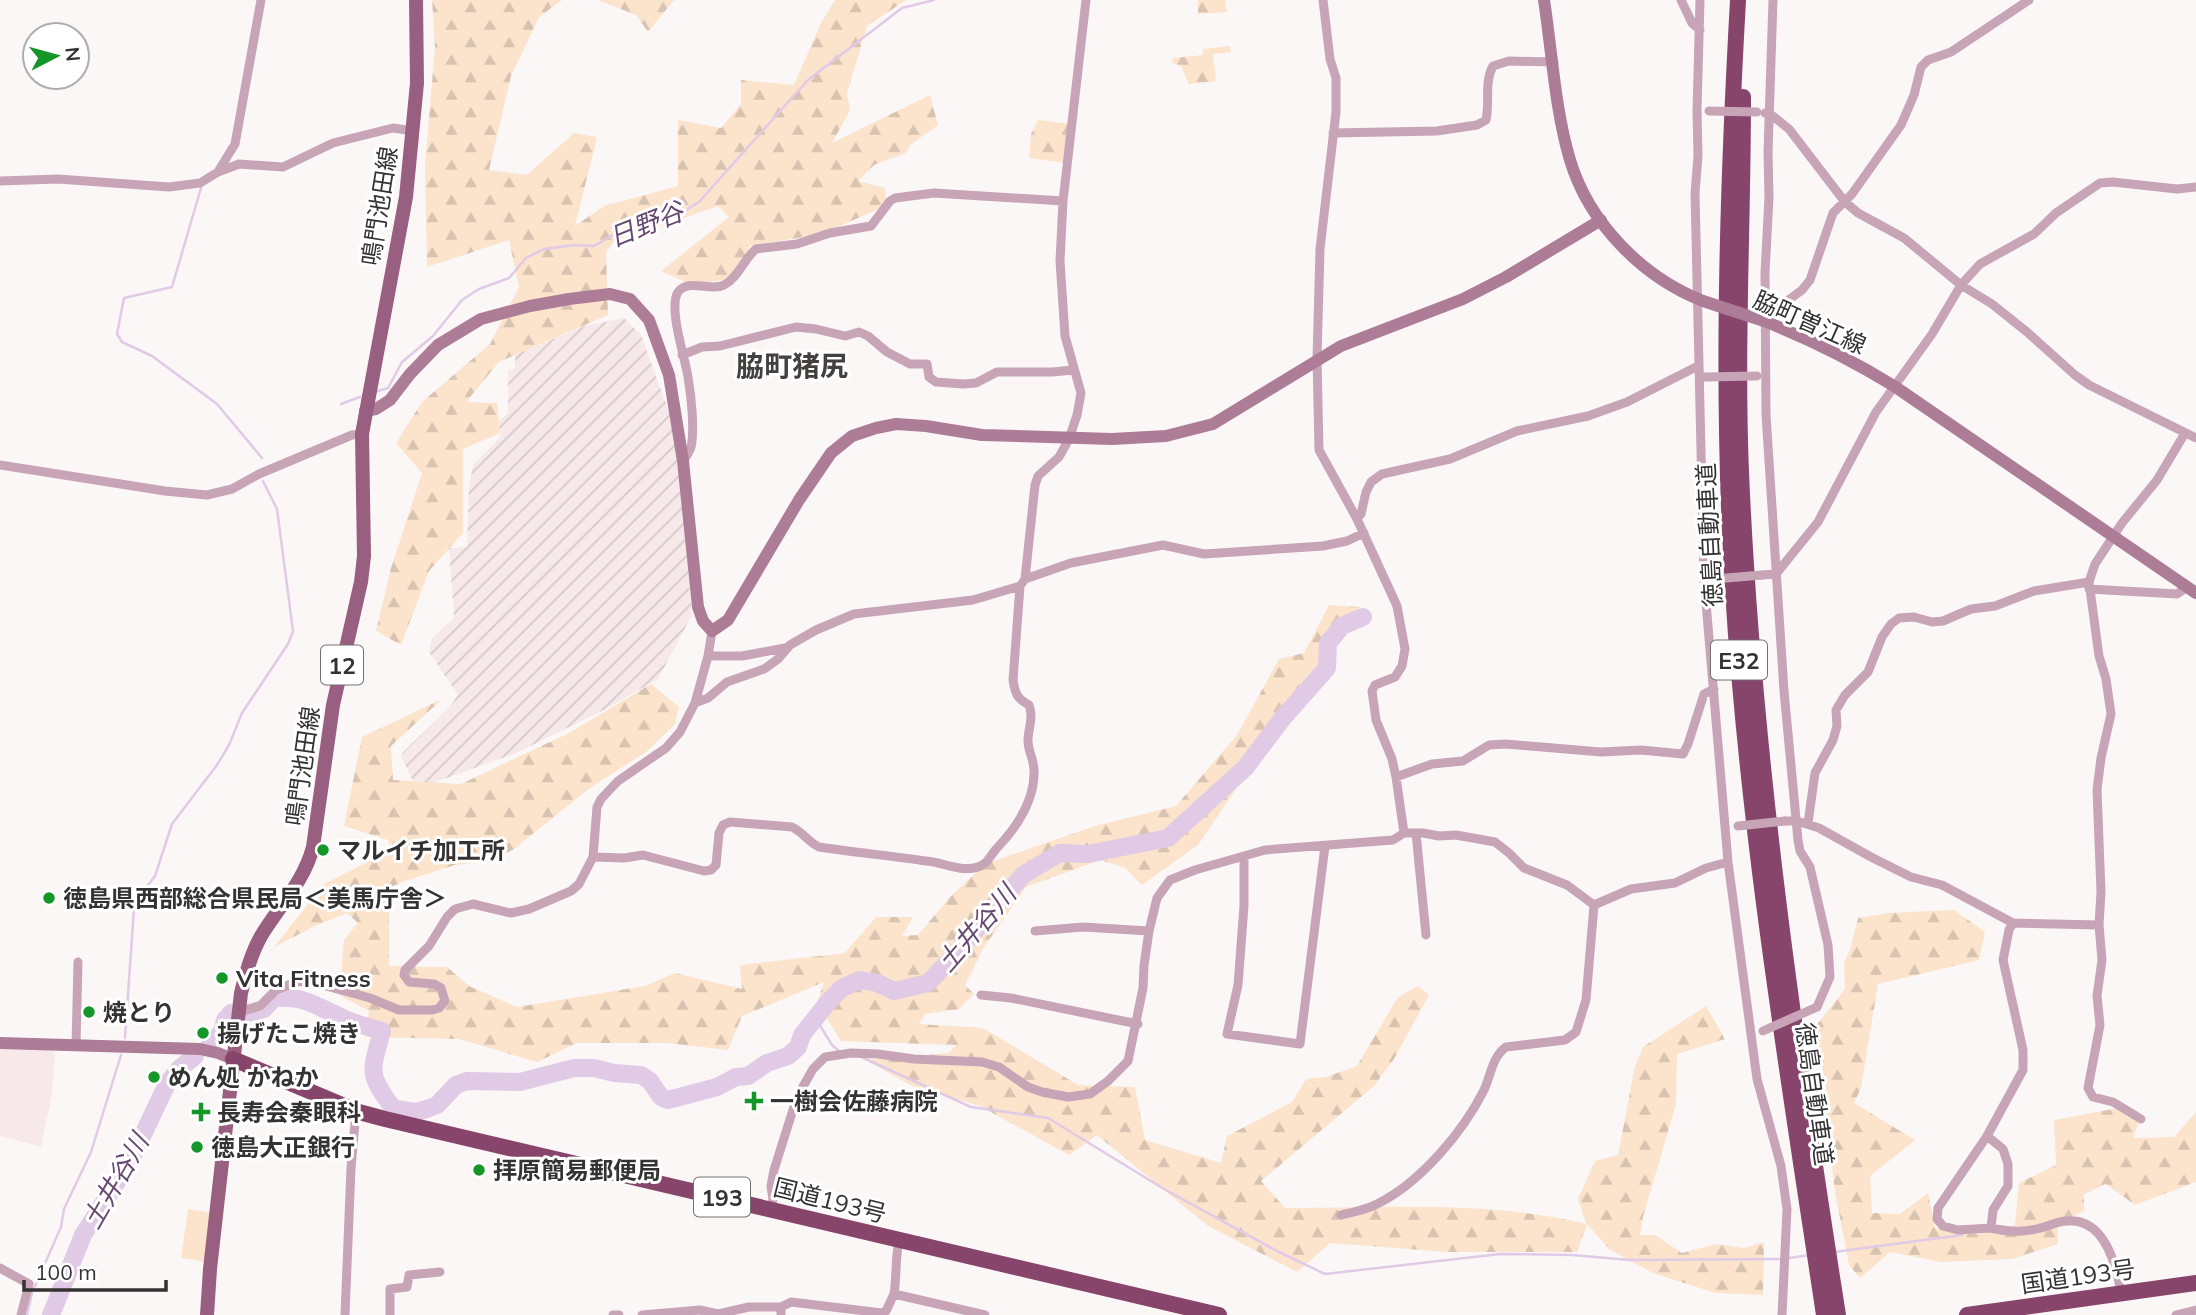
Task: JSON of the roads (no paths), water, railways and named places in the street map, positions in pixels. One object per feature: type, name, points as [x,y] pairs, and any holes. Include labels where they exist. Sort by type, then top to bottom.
[{"type":"highway","name":"徳島自動車道","points":[[1740,0],[1739,344],[1747,590],[1760,743],[1813,1155],[1838,1315]]},
{"type":"highway","name":"徳島自動車道","points":[[1740,0],[1731,124],[1726,343],[1733,591],[1745,744],[1767,922],[1823,1315]]},
{"type":"highway","name":"国道193号","points":[[233,1059],[359,1112],[771,1209],[1168,1309],[1219,1315]]},
{"type":"highway","points":[[1813,1155],[1849,1315]]},
{"type":"highway","name":"国道193号","points":[[1967,1315],[2196,1283]]},
{"type":"main road","name":"鳴門池田線","points":[[207,1315],[241,993],[249,962],[261,937],[308,865],[313,847],[333,705],[361,582],[364,556],[362,434],[405,197],[414,131],[417,83],[416,0]]},
{"type":"street","points":[[218,172],[235,144],[261,0]]},
{"type":"street","points":[[593,857],[624,858],[643,855],[704,871],[711,870],[716,865],[719,833],[723,825],[730,822],[792,827],[811,843],[832,849],[929,861],[957,868],[973,868],[985,865],[1011,834],[1032,793],[1035,771],[1028,750],[1033,714],[1029,705],[1020,701],[1015,693],[1013,680],[1035,485],[1038,476],[1059,457],[1069,439],[1081,393],[1065,336],[1061,301],[1060,229],[1086,0]]},
{"type":"street","points":[[1323,0],[1330,60],[1336,78],[1333,133],[1320,249],[1317,358],[1320,450],[1364,533],[1398,607],[1405,649],[1402,666],[1395,677],[1376,685],[1372,691],[1376,720],[1392,759],[1404,833]]},
{"type":"street","name":"脇町曽江線","points":[[1544,0],[1563,131],[1571,162],[1583,190],[1601,220],[1619,243],[1642,265],[1674,288],[1700,300],[1766,320],[1849,358],[2191,590]]},
{"type":"street","points":[[1681,0],[1692,23],[1700,30]]},
{"type":"street","points":[[1700,0],[1697,111],[1700,300],[1698,366],[1701,377],[1704,579],[1728,862],[1757,1079],[1781,1166],[1787,1209],[1782,1315]]},
{"type":"street","points":[[1752,1035],[1817,1007],[1830,976],[1828,944],[1810,867],[1800,851],[1761,376],[1766,320],[1773,0]]},
{"type":"street","points":[[1766,320],[1810,280],[1833,213],[1846,202],[1901,125],[1914,95],[1922,66],[1928,60],[1951,52],[2029,0]]},
{"type":"street","points":[[1333,133],[1437,131],[1477,125],[1486,120],[1489,110],[1488,74],[1493,66],[1510,61],[1553,62]]},
{"type":"street","points":[[1697,111],[1769,113],[1789,130],[1846,202],[1858,212],[1904,238],[1961,285],[1992,304],[2075,375],[2191,436]]},
{"type":"street","points":[[0,181],[58,179],[169,187],[200,183],[239,164],[283,167],[333,143],[393,128],[414,131]]},
{"type":"street","points":[[1704,579],[1776,574],[1818,522],[1876,412],[1932,334],[1961,285],[1980,264],[2034,234],[2056,213],[2100,183],[2177,189],[2196,187]]},
{"type":"street","points":[[683,461],[691,447],[691,421],[688,375],[682,355],[675,307],[677,294],[682,288],[691,285],[714,288],[724,285],[756,249],[797,244],[839,230],[865,228],[877,220],[890,201],[907,196],[934,193],[1063,201]]},
{"type":"street","points":[[240,1012],[260,1006],[276,990],[296,982],[307,981],[370,998],[399,1010],[423,1011],[439,1008],[445,1001],[441,988],[434,984],[409,982],[404,975],[405,970],[429,946],[455,909],[473,904],[504,913],[529,909],[571,891],[579,884],[593,857],[597,807],[601,799],[618,781],[666,748],[680,732],[695,704],[709,656],[712,631],[728,620],[799,500],[831,453],[852,436],[896,424],[982,435],[1069,439],[1166,436],[1213,424],[1317,358],[1373,332],[1463,299],[1601,220]]},
{"type":"street","points":[[365,411],[376,409],[390,400],[438,345],[481,319],[530,306],[610,294],[630,299],[649,320],[669,375],[683,461],[698,607],[703,621],[712,631]]},
{"type":"street","points":[[682,355],[702,347],[720,346],[796,327],[845,336],[859,332],[911,365],[927,364],[929,377],[936,382],[976,383],[997,372],[1074,370]]},
{"type":"street","points":[[1357,519],[1371,482],[1382,474],[1450,459],[1517,431],[1588,416],[1627,402],[1698,366]]},
{"type":"street","points":[[1701,377],[1761,376]]},
{"type":"street","points":[[2141,1119],[2113,1102],[2093,1097],[2088,1088],[2100,1026],[2097,996],[2102,960],[2097,790],[2111,714],[2089,586],[2095,564],[2122,523],[2196,427]]},
{"type":"street","points":[[0,464],[165,491],[207,495],[232,489],[286,461],[352,435],[362,434]]},
{"type":"street","points":[[709,656],[742,656],[785,648],[816,630],[854,614],[973,600],[1071,563],[1163,545],[1204,554],[1324,546],[1347,541],[1364,533]]},
{"type":"street","points":[[1808,824],[1815,773],[1833,740],[1837,726],[1836,710],[1845,695],[1868,672],[1882,637],[1899,618],[1943,621],[1971,609],[1995,606],[2034,591],[2089,586],[2176,594],[2191,590]]},
{"type":"street","points":[[695,704],[708,698],[727,682],[764,669],[778,659],[785,648]]},
{"type":"street","points":[[1396,777],[1432,764],[1463,761],[1489,745],[1683,754],[1704,694],[1714,689]]},
{"type":"street","points":[[1724,827],[1797,821],[1808,824],[1911,877],[1942,885],[2013,923],[2099,925]]},
{"type":"street","points":[[771,1209],[772,1178],[797,1097],[813,1069],[825,1058],[850,1053],[982,1062],[999,1067],[1035,1090],[1068,1097],[1090,1094],[1128,1061],[1138,1024],[1149,931],[1157,898],[1170,880],[1195,870],[1265,850],[1393,840],[1404,833],[1456,835],[1495,842],[1510,853],[1524,869],[1567,885],[1594,905]]},
{"type":"street","points":[[1416,833],[1426,935]]},
{"type":"street","points":[[1244,856],[1244,906],[1238,985],[1227,1034],[1300,1044],[1325,846]]},
{"type":"street","points":[[1594,905],[1631,889],[1675,883],[1706,868],[1728,862]]},
{"type":"street","points":[[1340,1215],[1379,1203],[1408,1185],[1428,1166],[1466,1119],[1484,1090],[1498,1052],[1506,1047],[1565,1040],[1576,1032],[1586,1000],[1594,905]]},
{"type":"street","points":[[2013,923],[2003,960],[2023,1050],[2023,1070],[1987,1136],[1938,1208],[1937,1219],[1943,1226],[1958,1230],[1991,1228],[2010,1232],[2036,1229],[2066,1220],[2082,1222],[2094,1228],[2104,1238],[2121,1293]]},
{"type":"street","points":[[1035,931],[1083,927],[1149,931]]},
{"type":"street","points":[[76,1045],[78,962]]},
{"type":"street","points":[[981,995],[1012,998],[1138,1024]]},
{"type":"street","points":[[0,1043],[200,1049],[233,1059]]},
{"type":"street","points":[[345,1315],[351,1168],[355,1123],[359,1112]]},
{"type":"street","points":[[1987,1136],[2003,1149],[2008,1164],[2008,1186],[1993,1210],[1991,1228]]},
{"type":"street","points":[[642,1315],[700,1310],[718,1314],[749,1307],[781,1311],[785,1303],[791,1302],[882,1313],[886,1311],[894,1294],[897,1271],[895,1256],[899,1241]]},
{"type":"street","points":[[0,1268],[29,1284],[21,1315]]},
{"type":"street","points":[[390,1315],[390,1289],[407,1287],[409,1275],[440,1272]]},
{"type":"street","points":[[894,1294],[985,1315]]},
{"type":"street","points":[[2176,1315],[2196,1310]]},
{"type":"street","points":[[613,1315],[620,1315]]},
{"type":"waterway","name":"日野谷","points":[[378,391],[388,388],[402,362],[433,336],[462,300],[479,289],[509,278],[526,258],[544,249],[574,245],[594,246],[613,235],[675,217],[699,202],[808,80],[902,8],[934,0]]},
{"type":"waterway","points":[[201,188],[172,287],[124,298],[117,334],[122,342],[152,356],[217,404],[262,458]]},
{"type":"waterway","name":"日野谷","points":[[341,404],[360,397]]},
{"type":"waterway","points":[[125,1038],[134,908],[138,898],[155,876],[172,824],[217,765],[229,745],[242,713],[288,644],[293,631],[277,509],[263,481]]},
{"type":"waterway","name":"土井谷川","points":[[248,1013],[264,1009],[274,998],[295,999],[382,1031],[374,1064],[375,1079],[393,1108],[416,1112],[437,1105],[456,1085],[467,1081],[520,1082],[574,1068],[641,1075],[650,1081],[661,1097],[668,1100],[717,1087],[736,1077],[748,1076],[767,1063],[788,1056],[798,1047],[802,1035],[842,988],[860,980],[877,983],[894,991],[928,983],[1023,875],[1060,853],[1088,854],[1168,838],[1246,767],[1282,719],[1327,668],[1328,643],[1342,626],[1363,617]]},
{"type":"waterway","name":"土井谷川","points":[[210,1043],[222,1033],[225,1020],[231,1013],[236,1014]]},
{"type":"waterway","points":[[816,1019],[832,1045],[839,1051]]},
{"type":"waterway","points":[[27,1315],[32,1293],[61,1227],[64,1209],[91,1152],[121,1055]]},
{"type":"waterway","name":"土井谷川","points":[[51,1315],[83,1235],[131,1160],[167,1084],[178,1070],[195,1056]]},
{"type":"waterway","points":[[859,1056],[971,1107],[1048,1118],[1164,1189],[1325,1274],[1500,1254],[1572,1255],[1630,1260],[1782,1259]]},
{"type":"waterway","points":[[1834,1252],[1962,1235]]},
{"type":"waterway","points":[[1789,1258],[1810,1255]]},
{"type":"place","name":"マルイチ加工所","points":[[323,850]]},
{"type":"place","name":"徳島県西部総合県民局＜美馬庁舎＞","points":[[49,898]]},
{"type":"place","name":"Vita Fitness","points":[[222,978]]},
{"type":"place","name":"焼とり","points":[[89,1012]]},
{"type":"place","name":"揚げたこ焼き","points":[[203,1033]]},
{"type":"place","name":"めん処 かねか","points":[[154,1077]]},
{"type":"place","name":"一樹会佐藤病院","points":[[754,1101]]},
{"type":"place","name":"長寿会秦眼科","points":[[201,1112]]},
{"type":"place","name":"徳島大正銀行","points":[[197,1147]]},
{"type":"place","name":"拝原簡易郵便局","points":[[479,1170]]},
{"type":"district","name":"脇町猪尻","points":[[792,365]]}]
